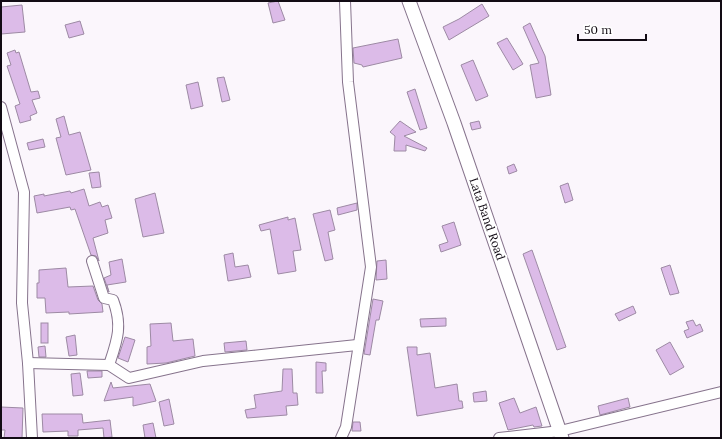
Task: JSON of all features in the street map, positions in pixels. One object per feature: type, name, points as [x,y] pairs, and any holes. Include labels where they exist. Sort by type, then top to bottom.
[{"type":"main road","name":"Lata Band Road","points":[[409,1],[454,123],[561,434]]},
{"type":"street","points":[[341,438],[346,427],[371,267],[348,82],[345,1]]},
{"type":"street","points":[[1,107],[24,192],[22,303],[28,363],[32,438]]},
{"type":"street","points":[[92,261],[104,298],[113,300],[115,306],[119,333],[109,366]]},
{"type":"street","points":[[28,363],[109,366],[129,378],[203,361],[358,345]]},
{"type":"street","points":[[499,438],[561,434],[721,392]]},
{"type":"building","points":[[278,1],[285,20],[273,23],[268,3]]},
{"type":"building","points":[[482,4],[489,16],[449,40],[443,27],[459,19]]},
{"type":"building","points":[[22,5],[25,32],[1,34],[1,7]]},
{"type":"building","points":[[80,21],[84,34],[69,38],[65,25]]},
{"type":"building","points":[[530,23],[545,56],[551,95],[536,98],[530,65],[539,63],[523,27]]},
{"type":"building","points":[[507,38],[523,64],[513,70],[497,43]]},
{"type":"building","points":[[398,39],[402,58],[363,67],[362,65],[354,63],[353,48]]},
{"type":"building","points":[[15,50],[16,53],[19,52],[31,92],[38,91],[40,98],[32,100],[37,113],[30,116],[31,120],[20,123],[15,106],[20,104],[7,66],[11,65],[7,53]]},
{"type":"building","points":[[473,60],[488,96],[476,101],[461,65]]},
{"type":"building","points":[[224,77],[230,100],[222,102],[217,78]]},
{"type":"building","points":[[198,82],[203,106],[191,109],[186,85]]},
{"type":"building","points":[[415,89],[427,128],[420,130],[407,92]]},
{"type":"building","points":[[64,116],[69,135],[80,132],[91,170],[66,175],[56,138],[61,137],[56,119]]},
{"type":"building","points":[[400,121],[416,132],[404,136],[427,148],[425,151],[406,145],[406,151],[394,151],[395,136],[390,132]]},
{"type":"building","points":[[479,121],[481,128],[472,130],[470,123]]},
{"type":"building","points":[[43,139],[45,147],[29,150],[27,143]]},
{"type":"building","points":[[514,164],[517,171],[509,174],[507,167]]},
{"type":"building","points":[[99,172],[101,187],[92,188],[89,173]]},
{"type":"building","points":[[568,183],[573,200],[565,203],[560,186]]},
{"type":"building","points":[[84,189],[89,206],[100,202],[102,207],[108,205],[112,218],[105,220],[108,233],[93,238],[99,261],[96,256],[91,255],[75,209],[71,210],[70,207],[37,213],[34,196],[44,194],[44,196],[70,191],[71,193]]},
{"type":"building","points":[[155,193],[164,233],[143,237],[135,199]]},
{"type":"building","points":[[357,203],[357,210],[338,215],[337,208]]},
{"type":"building","points":[[330,210],[335,230],[328,232],[333,259],[325,261],[313,214]]},
{"type":"building","points":[[288,217],[288,220],[295,218],[301,250],[293,251],[296,271],[278,274],[270,229],[261,231],[259,225]]},
{"type":"building","points":[[454,222],[461,245],[441,252],[439,245],[448,242],[442,226]]},
{"type":"building","points":[[532,250],[566,347],[557,350],[523,254]]},
{"type":"building","points":[[233,253],[235,267],[248,265],[251,277],[228,281],[224,255]]},
{"type":"building","points":[[122,259],[126,282],[107,285],[109,292],[104,278],[111,275],[109,262]]},
{"type":"building","points":[[386,260],[387,279],[376,280],[377,261]]},
{"type":"building","points":[[670,265],[679,293],[670,295],[661,268]]},
{"type":"building","points":[[66,268],[68,287],[93,286],[98,300],[102,304],[103,312],[69,314],[69,312],[46,313],[45,298],[37,298],[39,270]]},
{"type":"building","points":[[373,299],[383,301],[379,320],[376,320],[370,355],[364,354]]},
{"type":"building","points":[[633,306],[636,313],[619,321],[615,314]]},
{"type":"building","points":[[446,318],[446,326],[421,327],[420,319]]},
{"type":"building","points":[[693,320],[696,326],[700,324],[703,331],[687,338],[684,331],[689,329],[686,322]]},
{"type":"building","points":[[41,323],[48,323],[48,343],[41,343]]},
{"type":"building","points":[[171,323],[173,341],[193,339],[195,356],[166,363],[147,364],[147,347],[151,346],[150,324]]},
{"type":"building","points":[[75,335],[77,355],[69,356],[66,337]]},
{"type":"building","points":[[125,337],[135,340],[128,362],[118,358]]},
{"type":"building","points":[[246,341],[247,350],[225,352],[224,343]]},
{"type":"building","points":[[670,342],[684,367],[670,375],[656,350]]},
{"type":"building","points":[[45,346],[46,357],[39,357],[38,347]]},
{"type":"building","points":[[407,347],[417,347],[417,355],[430,353],[435,388],[457,384],[459,401],[462,401],[463,408],[417,416]]},
{"type":"building","points":[[316,362],[326,363],[326,371],[322,371],[323,393],[316,393]]},
{"type":"building","points":[[283,369],[292,369],[293,393],[297,393],[298,405],[286,406],[287,415],[247,418],[245,410],[256,408],[254,395],[282,391]]},
{"type":"building","points":[[87,371],[102,371],[102,377],[88,378]]},
{"type":"building","points":[[80,373],[83,395],[73,396],[71,374]]},
{"type":"building","points":[[111,382],[113,388],[150,384],[156,401],[133,406],[133,397],[104,401]]},
{"type":"building","points":[[486,391],[487,401],[474,402],[473,393]]},
{"type":"building","points":[[514,398],[520,413],[536,407],[542,426],[534,427],[533,425],[508,430],[499,403]]},
{"type":"building","points":[[628,398],[630,407],[600,415],[598,406]]},
{"type":"building","points":[[169,399],[174,424],[164,426],[159,402]]},
{"type":"building","points":[[1,407],[23,408],[22,438],[4,438],[5,430],[1,430]]},
{"type":"building","points":[[42,414],[82,414],[83,423],[110,420],[112,437],[104,438],[103,428],[78,430],[78,436],[68,436],[68,431],[43,432]]},
{"type":"building","points":[[353,422],[360,422],[361,431],[352,431]]},
{"type":"building","points":[[153,423],[156,438],[145,438],[143,425]]}]
